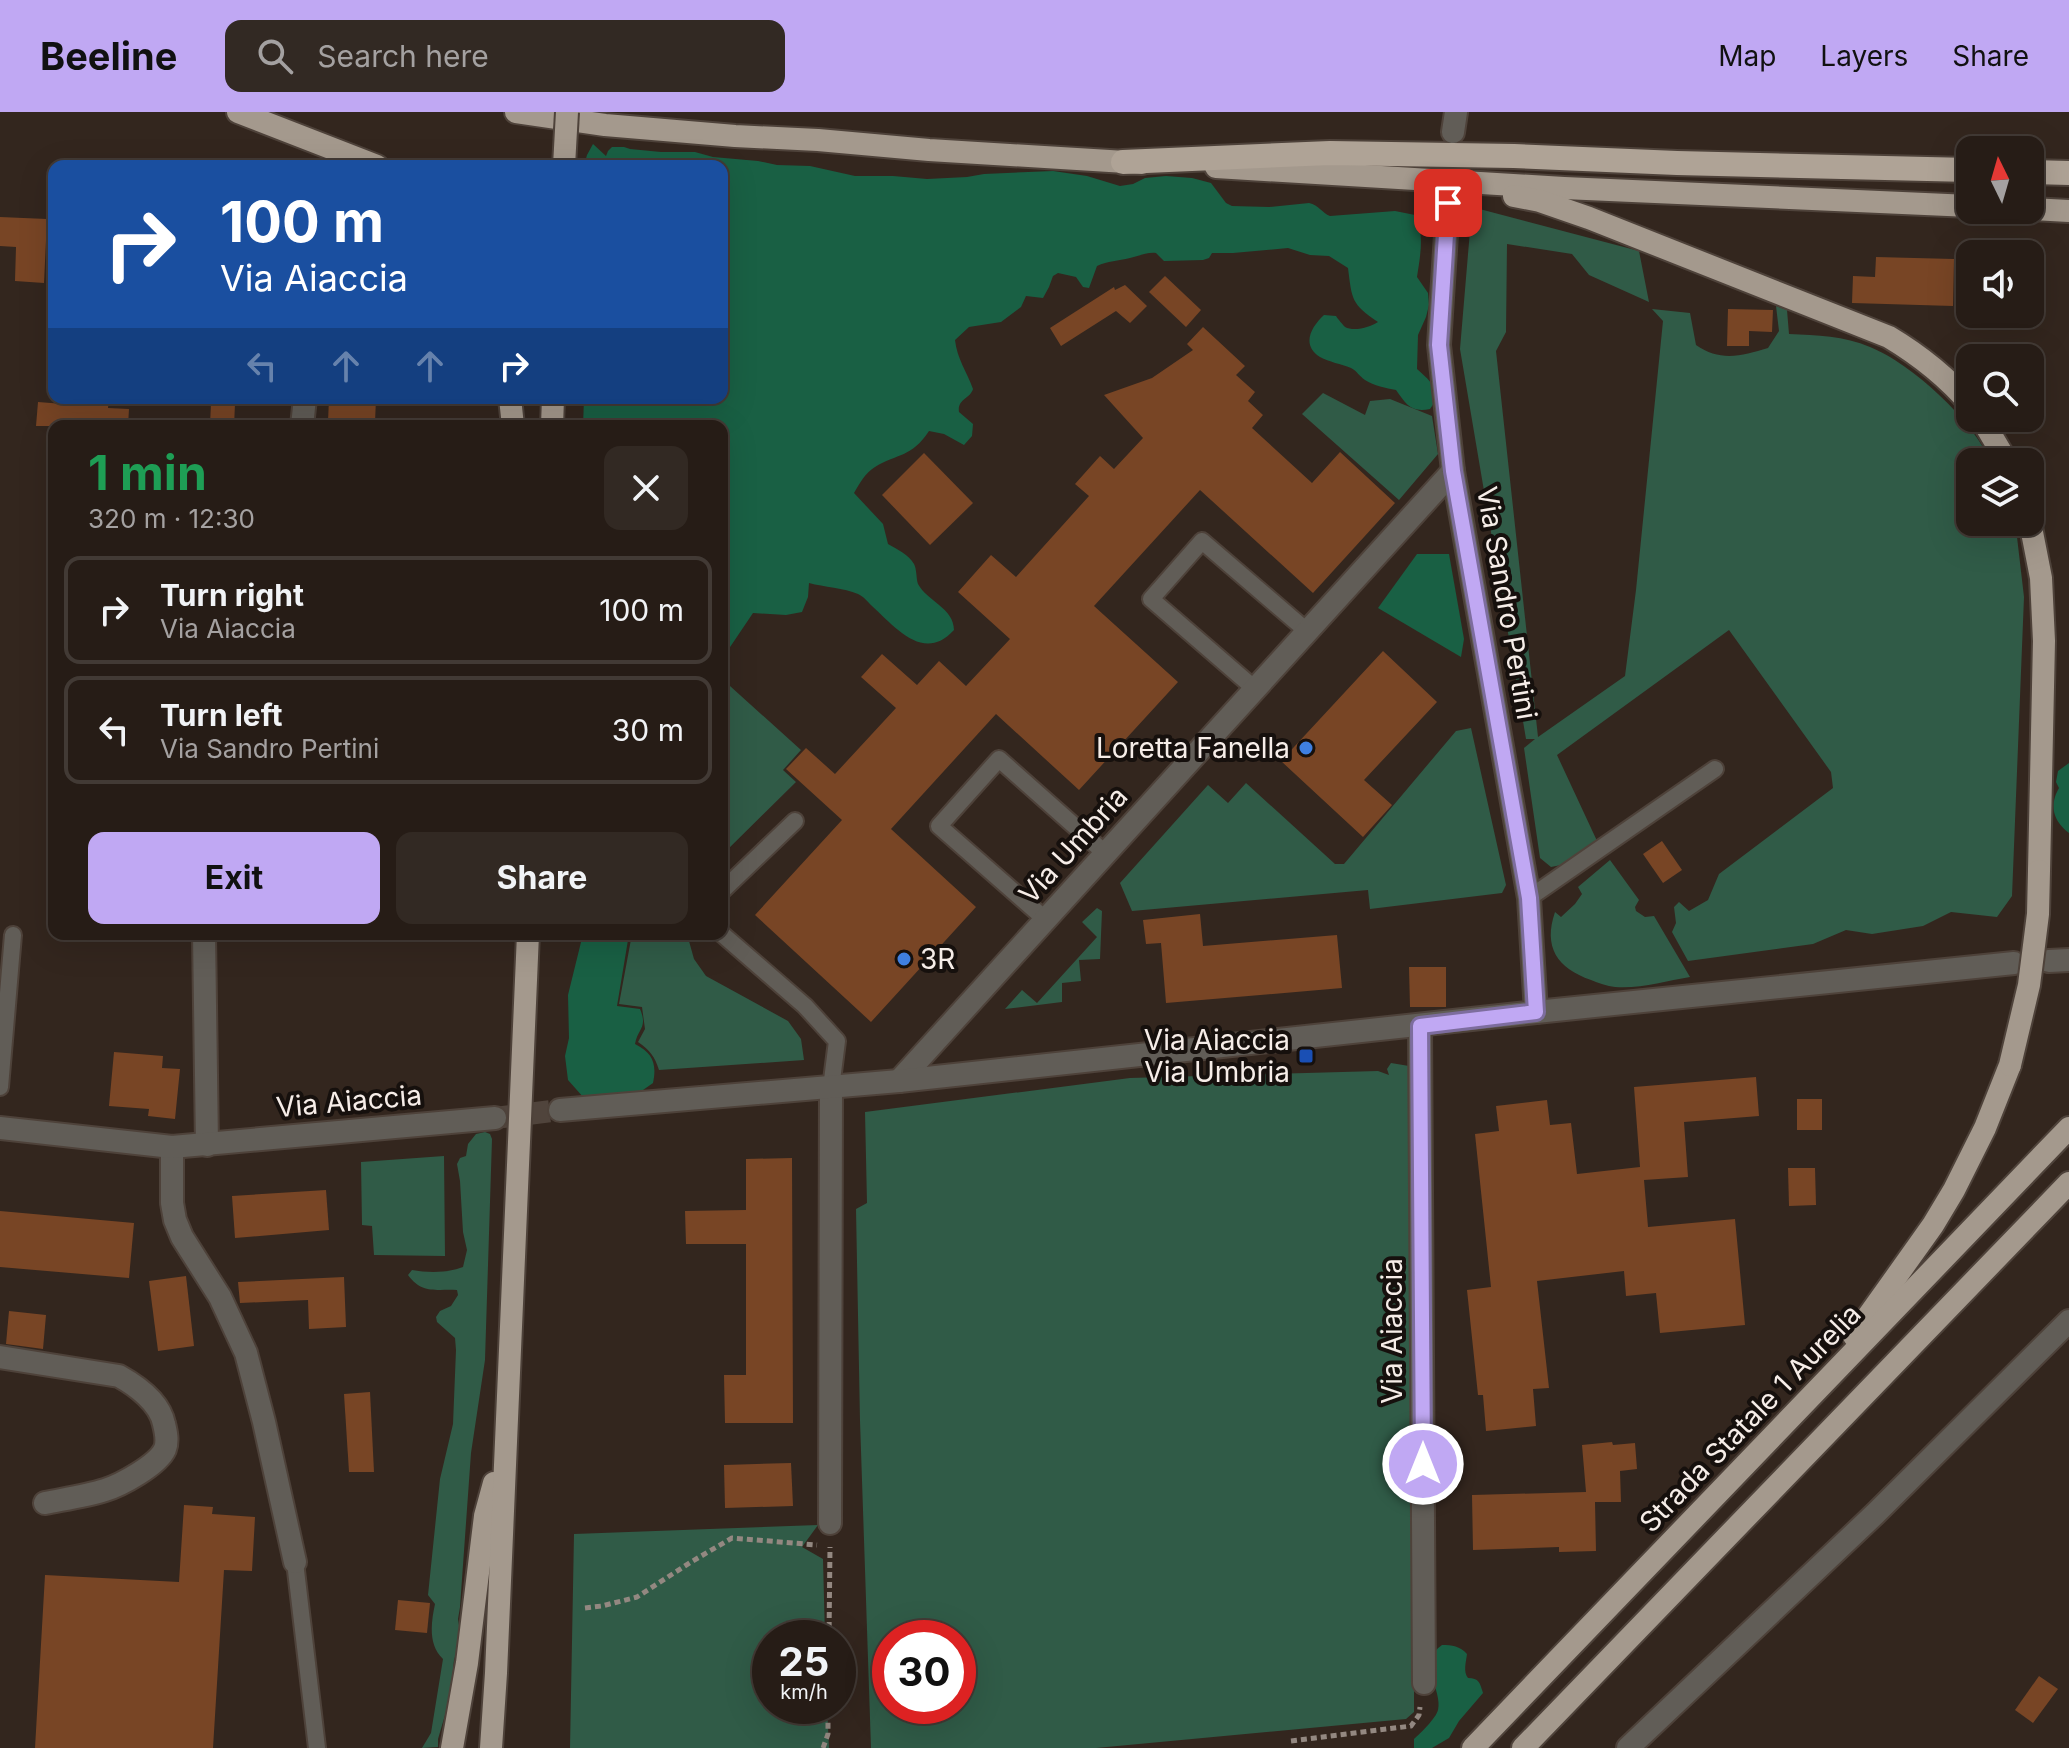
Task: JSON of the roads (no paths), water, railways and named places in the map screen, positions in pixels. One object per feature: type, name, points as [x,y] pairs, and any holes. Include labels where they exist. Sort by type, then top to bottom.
[{"type":"highway","points":[[238,112],[365,160]]},
{"type":"highway","points":[[516,112],[605,125],[929,150],[1564,188],[1956,205]]},
{"type":"highway","points":[[564,160],[567,112]]},
{"type":"highway","points":[[630,112],[735,136]]},
{"type":"highway","points":[[1123,162],[1330,153],[1956,170]]},
{"type":"highway","points":[[2044,172],[2069,173]]},
{"type":"highway","points":[[1434,180],[1540,201],[1839,315],[1889,337],[1916,354],[1956,390]]},
{"type":"highway","points":[[2044,210],[2069,211]]},
{"type":"highway","points":[[1817,1390],[1947,1202],[1971,1157],[2010,1065],[2029,985],[2038,914],[2044,641],[2041,578],[2033,536]]},
{"type":"highway","points":[[491,1748],[528,940]]},
{"type":"highway","name":"Strada Statale 1 Aurelia","points":[[1473,1748],[2069,1128]]},
{"type":"highway","points":[[1523,1748],[2069,1183]]},
{"type":"highway","points":[[452,1748],[465,1676],[485,1516],[505,1443]]},
{"type":"highway","points":[[496,1673],[500,1748]]},
{"type":"street","name":"Via Sandro Pertini","points":[[1448,203],[1439,345],[1453,471],[1529,898],[1536,1012]]},
{"type":"street","name":"Via Umbria","points":[[899,1081],[1453,471]]},
{"type":"street","points":[[204,940],[207,1145]]},
{"type":"street","points":[[560,1110],[831,1088],[2014,963]]},
{"type":"street","name":"Via Aiaccia","points":[[1420,1026],[1424,1683]]},
{"type":"street","points":[[830,1534],[831,1088]]},
{"type":"street","name":"Via Aiaccia","points":[[0,1128],[172,1147],[495,1118]]},
{"type":"street","points":[[172,1147],[175,1220],[182,1237],[220,1297],[246,1353],[295,1562]]},
{"type":"street","points":[[1628,1748],[1875,1514],[2069,1321]]},
{"type":"street","points":[[0,1357],[119,1376],[137,1386],[163,1417],[165,1449],[142,1471],[107,1490],[45,1503]]},
{"type":"lane","points":[[1255,689],[1151,599],[1202,541],[1308,632]]},
{"type":"lane","points":[[1046,920],[939,826],[999,759],[1106,854]]},
{"type":"lane","points":[[1529,898],[1715,769]]},
{"type":"lane","points":[[728,885],[795,821]]},
{"type":"lane","points":[[0,1087],[13,935]]},
{"type":"lane","points":[[728,939],[805,1006],[837,1041],[831,1088]]},
{"type":"lane","points":[[295,1562],[317,1748]]},
{"type":"tunnel","points":[[495,1118],[560,1110]]},
{"type":"place","name":"Loretta Fanella","points":[[1306,748]]},
{"type":"place","name":"3R","points":[[904,959]]},
{"type":"place","name":"Via Aiaccia Via Umbria","points":[[1306,1056]]}]
